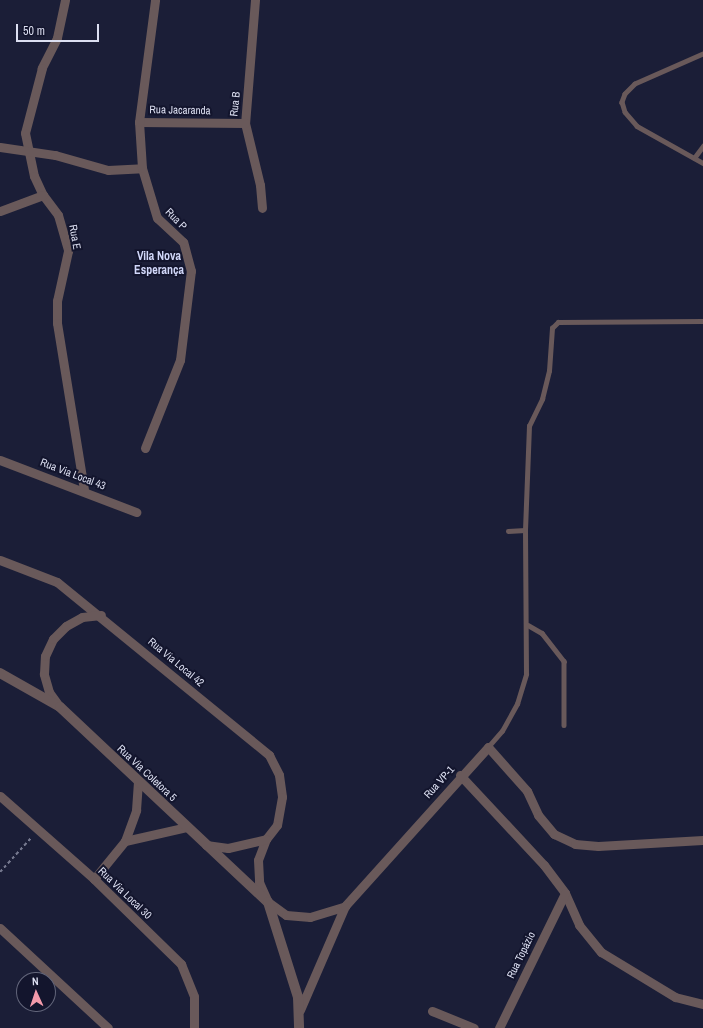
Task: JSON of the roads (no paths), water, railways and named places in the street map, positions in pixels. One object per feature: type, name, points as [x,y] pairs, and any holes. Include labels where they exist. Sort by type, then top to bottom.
[{"type":"street","name":"Rua E","points":[[65,0],[57,38],[42,68],[26,120],[28,152],[43,195],[58,215],[68,251],[57,301],[57,323],[84,490]]},
{"type":"street","name":"Rua P","points":[[145,448],[180,360],[190,271],[183,242],[157,218],[142,168],[139,122],[155,0]]},
{"type":"street","name":"Rua B","points":[[255,0],[245,123],[260,185],[262,208]]},
{"type":"street","name":"Rua Jacaranda","points":[[139,122],[245,123]]},
{"type":"street","points":[[0,147],[108,170],[142,168]]},
{"type":"street","points":[[0,211],[43,195]]},
{"type":"street","name":"Rua Via Local 43","points":[[0,460],[84,490],[136,512]]},
{"type":"street","name":"Rua Via Local 42","points":[[0,560],[57,582],[101,615],[269,756],[279,775],[282,797],[278,825],[266,839]]},
{"type":"street","points":[[60,707],[49,692],[44,674],[45,656],[53,639],[66,626],[82,617],[101,615]]},
{"type":"street","name":"Rua Via Coletora 5","points":[[0,673],[60,707],[206,845],[268,902],[286,915],[310,917],[345,906]]},
{"type":"street","points":[[488,747],[527,791],[538,815],[554,834],[575,844],[598,846],[703,840]]},
{"type":"street","name":"Rua VP-1","points":[[299,1028],[300,1010],[345,906],[460,776],[488,747]]},
{"type":"street","points":[[460,776],[544,865],[565,893],[579,925],[601,952],[669,994],[703,1004]]},
{"type":"street","points":[[94,879],[124,841],[136,810],[138,781]]},
{"type":"street","name":"Rua Via Local 30","points":[[0,796],[94,879],[181,964],[194,997],[194,1028]]},
{"type":"street","points":[[124,841],[187,827]]},
{"type":"street","points":[[206,845],[228,848],[266,839],[258,867],[259,882],[268,902]]},
{"type":"street","name":"Rua Topázio","points":[[499,1028],[565,893]]},
{"type":"street","name":"Rua Via Coletora 5","points":[[268,902],[288,962],[300,1010]]},
{"type":"street","points":[[0,928],[108,1028]]},
{"type":"street","points":[[432,1011],[474,1028]]},
{"type":"lane","points":[[703,54],[635,84],[625,94],[622,102],[625,112],[637,126],[703,163]]},
{"type":"lane","points":[[694,158],[703,146]]},
{"type":"lane","name":"Rua VP-1","points":[[488,747],[502,731],[517,704],[526,674],[528,625],[524,530],[529,426],[542,399],[549,370],[552,328],[558,322],[703,321]]},
{"type":"lane","points":[[508,531],[524,530]]},
{"type":"lane","points":[[528,625],[542,632],[564,661],[564,725]]},
{"type":"district","name":"Vila Nova Esperança","points":[[159,264]]}]
